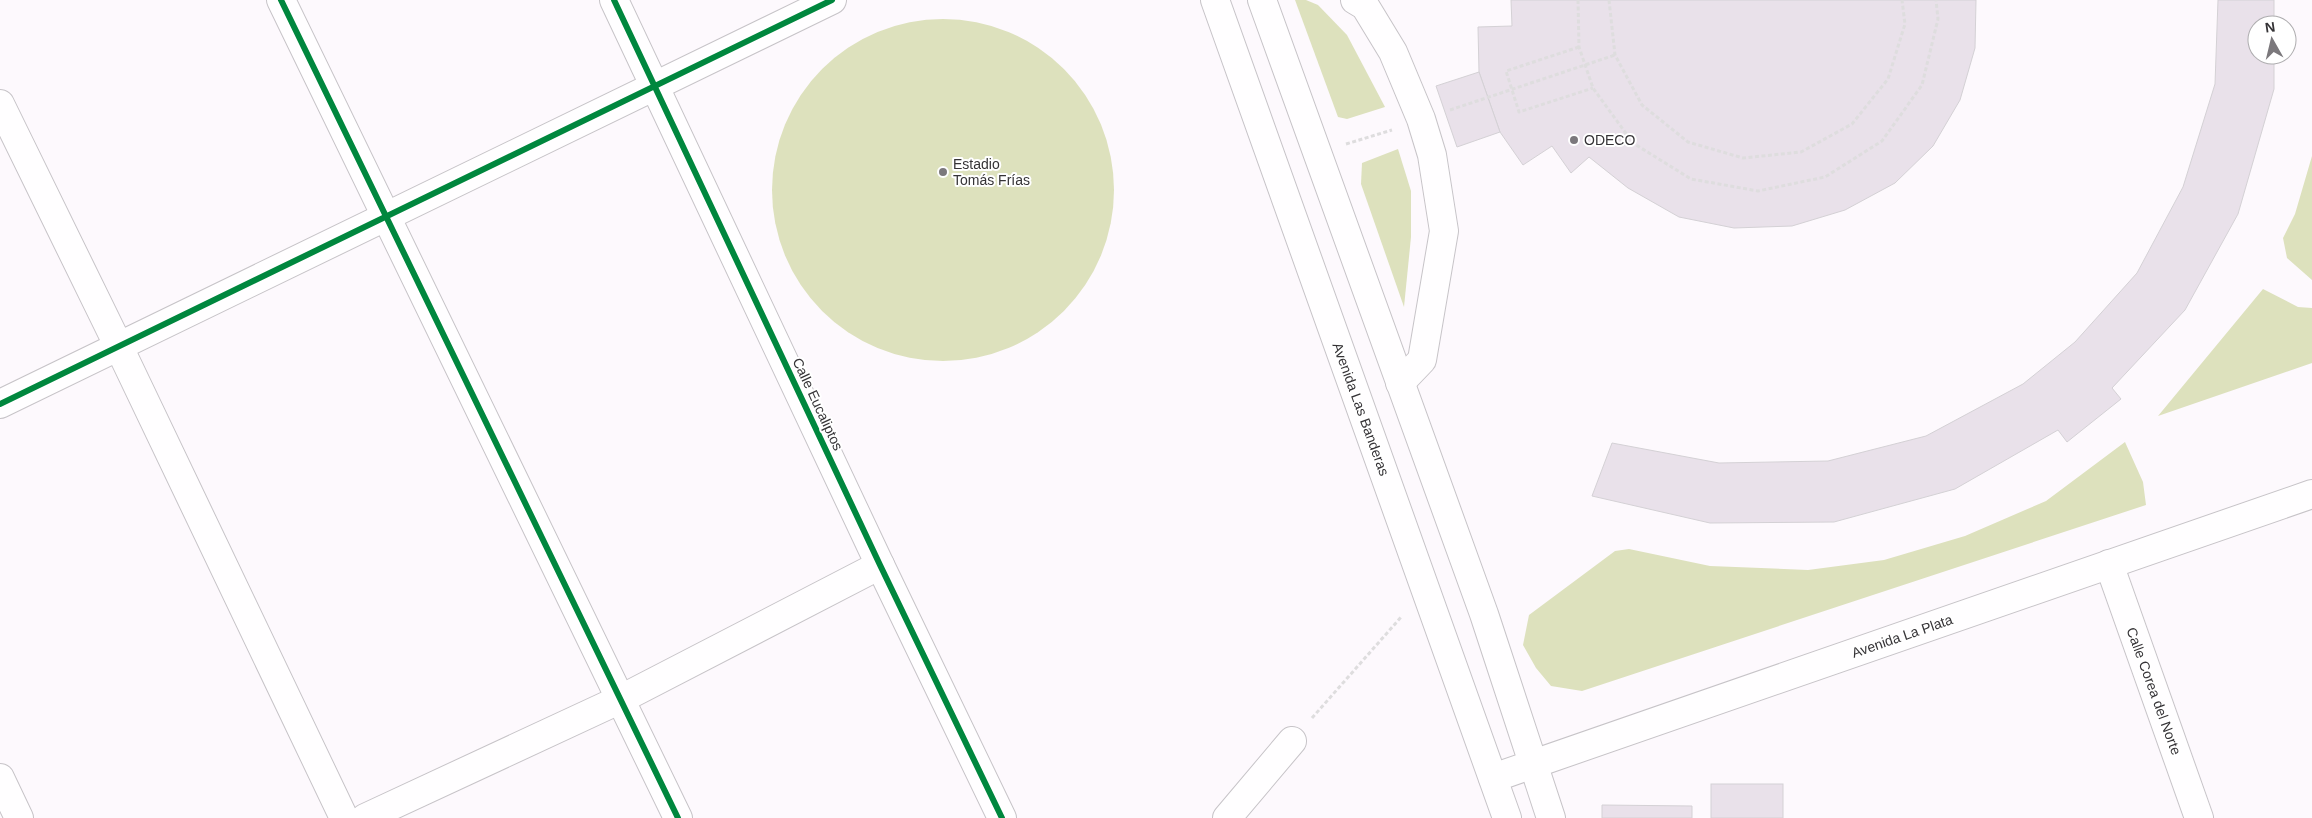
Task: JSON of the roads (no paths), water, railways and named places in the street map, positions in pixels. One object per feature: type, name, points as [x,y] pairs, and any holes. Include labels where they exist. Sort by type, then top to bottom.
[{"type":"street","points":[[281,0],[678,818]]},
{"type":"street","name":"Calle Eucaliptos","points":[[614,0],[656,85],[880,565],[1002,818]]},
{"type":"street","points":[[0,404],[832,0]]},
{"type":"street","name":"Avenida Las Banderas","points":[[1215,0],[1507,818]]},
{"type":"street","points":[[1262,0],[1484,614],[1551,818]]},
{"type":"street","points":[[1355,0],[1365,6],[1393,52],[1421,119],[1432,155],[1444,231],[1422,360],[1400,383]]},
{"type":"street","points":[[0,104],[119,347],[344,818]]},
{"type":"street","name":"Avenida La Plata","points":[[1493,778],[2312,494]]},
{"type":"street","name":"Calle Corea del Norte","points":[[2109,564],[2200,818]]},
{"type":"street","points":[[365,818],[621,699],[880,565]]},
{"type":"street","points":[[1227,818],[1292,741]]},
{"type":"street","points":[[0,778],[19,818]]},
{"type":"place","name":"ODECO","points":[[1574,140]]},
{"type":"place","name":"Estadio Tomás Frías","points":[[943,172]]}]
